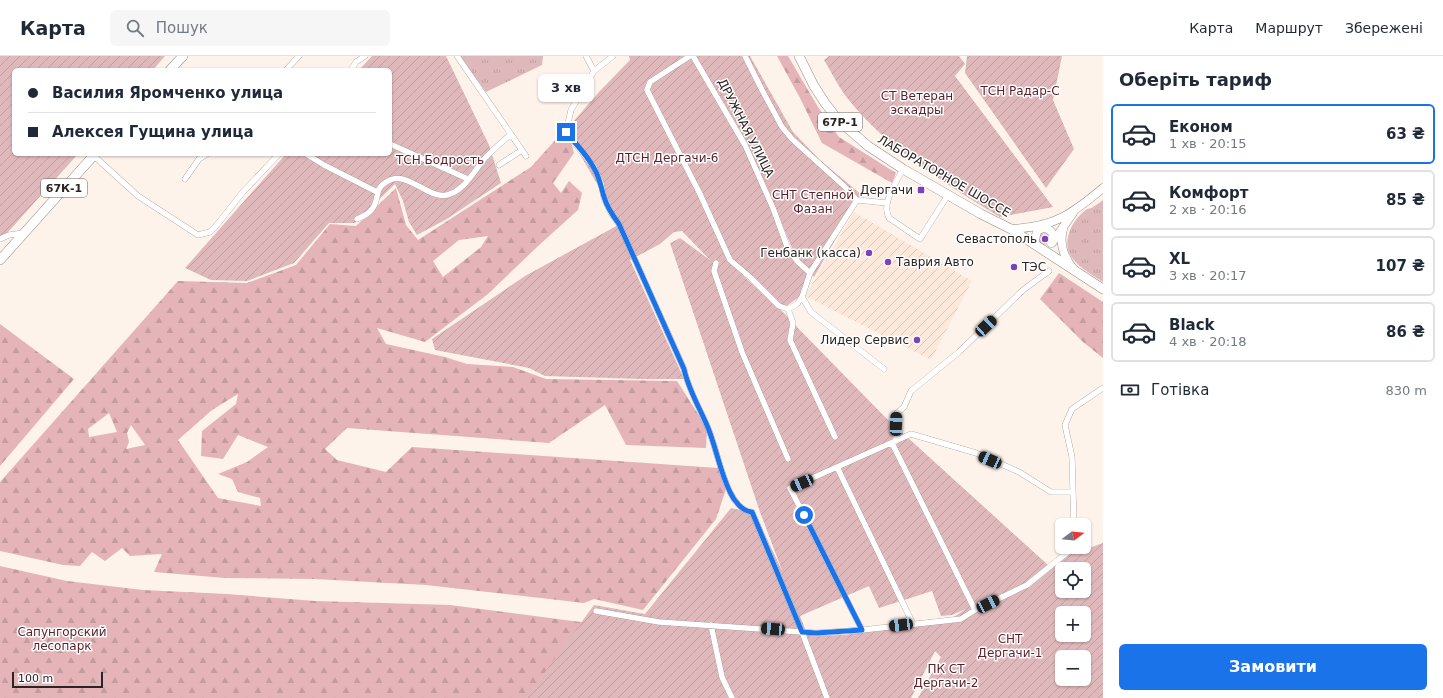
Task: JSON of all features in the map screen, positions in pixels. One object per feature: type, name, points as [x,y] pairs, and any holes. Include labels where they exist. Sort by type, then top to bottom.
[{"type":"main road","points":[[172,68],[183,56]]},
{"type":"main road","name":"ЛАБОРАТОРНОЕ ШОССЕ","points":[[800,56],[814,86],[825,103],[838,120],[868,146],[903,169],[981,214],[1011,229],[1103,289]]},
{"type":"main road","name":"67К-1","points":[[0,260],[93,156]]},
{"type":"main road","points":[[1034,244],[1036,234],[1042,228],[1074,211],[1103,188]]},
{"type":"main road","points":[[1044,250],[1052,243],[1063,229],[1074,211]]},
{"type":"main road","points":[[1011,229],[1026,228],[1054,222]]},
{"type":"main road","points":[[1042,228],[1048,228],[1052,232],[1054,238],[1052,243]]},
{"type":"main road","points":[[1063,229],[1061,243],[1062,250],[1074,270]]},
{"type":"street","points":[[288,68],[299,56]]},
{"type":"street","points":[[352,68],[356,62],[365,56]]},
{"type":"street","points":[[457,56],[526,156]]},
{"type":"street","points":[[586,56],[594,71]]},
{"type":"street","points":[[613,56],[594,71],[572,110],[566,132],[594,167],[597,173],[604,198],[611,213],[619,224],[684,369],[686,380],[706,423],[730,493],[746,512],[752,512],[802,632],[827,698]]},
{"type":"street","points":[[690,56],[650,82],[647,90],[700,194],[730,260],[779,306],[788,309]]},
{"type":"street","name":"ДРУЖНАЯ УЛИЦА","points":[[693,56],[745,145],[773,208],[788,248],[798,262],[810,274]]},
{"type":"street","points":[[745,56],[782,127],[792,139],[844,186],[857,200],[887,202]]},
{"type":"street","points":[[357,219],[372,210],[376,201],[377,192],[383,184],[389,180],[398,178],[435,194],[448,195],[454,192],[468,179],[488,155],[511,134]]},
{"type":"street","points":[[392,145],[468,179]]},
{"type":"street","points":[[499,165],[522,150]]},
{"type":"street","points":[[95,156],[138,196],[198,235],[210,232],[243,192],[277,156]]},
{"type":"street","points":[[185,179],[199,159],[204,156]]},
{"type":"street","points":[[309,156],[330,169],[377,192]]},
{"type":"street","points":[[903,169],[887,202],[887,211],[889,218],[920,238],[948,195]]},
{"type":"street","points":[[788,309],[796,304],[802,297],[810,274],[857,200]]},
{"type":"street","points":[[0,239],[9,235],[24,232]]},
{"type":"street","points":[[716,263],[714,270],[742,352],[788,459]]},
{"type":"street","points":[[975,610],[894,442],[896,414],[904,406],[911,391],[959,352],[1023,290],[1049,271]]},
{"type":"street","points":[[802,297],[811,312],[884,369]]},
{"type":"street","points":[[788,309],[792,323],[790,340],[834,437]]},
{"type":"street","points":[[1074,518],[1072,457],[1065,424],[1072,409],[1103,388]]},
{"type":"street","points":[[862,630],[790,488],[911,434],[976,453],[1019,472],[1051,492],[1073,492]]},
{"type":"street","points":[[837,467],[913,624]]},
{"type":"street","points":[[596,611],[659,622],[816,633],[862,630],[961,619],[975,610],[1027,585],[1065,554]]},
{"type":"street","points":[[711,625],[722,677],[732,698]]},
{"type":"shaded area","points":[[854,212],[972,281],[931,360],[805,296]]},
{"type":"green space","points":[[0,56],[165,56],[155,68],[12,68],[12,156],[76,156],[0,241]]},
{"type":"green space","name":"ТСН Бодрость","points":[[372,56],[446,56],[489,145],[501,183],[445,220],[417,235],[409,222],[403,201],[395,184],[355,223],[329,223],[294,263],[247,281],[211,280],[185,268],[284,156],[392,156],[392,68],[361,68]]},
{"type":"green space","points":[[459,56],[543,56],[542,65],[486,92]]},
{"type":"green space","points":[[629,56],[750,56],[793,132],[820,160],[863,196],[842,228],[814,277],[804,267],[809,274],[799,297],[785,307],[737,270],[785,314],[885,417],[1048,565],[1072,554],[1091,554],[1091,547],[1103,543],[1103,698],[918,698],[941,657],[935,651],[911,698],[526,698],[594,605],[645,614],[731,508],[755,513],[783,573],[760,512],[670,243],[680,238],[710,260],[682,231],[674,232],[660,244],[630,260],[684,379],[545,376],[529,368],[435,350],[432,339],[525,276],[620,224],[566,130],[599,92],[630,60]],"holes":[[[765,188],[774,205],[794,253],[790,249]],[[869,586],[879,608],[932,591],[941,616],[952,615],[966,609],[949,620],[844,635],[808,636],[800,616]]]},
{"type":"green space","points":[[777,56],[788,56],[818,107],[839,137],[896,173],[892,183],[822,143]]},
{"type":"green space","name":"СТ Ветеран эскадры","points":[[829,56],[959,56],[965,64],[955,76],[1053,207],[1000,217],[959,192],[899,150],[864,117],[845,95],[824,60]]},
{"type":"green space","name":"ТСН Радар-С","points":[[967,56],[1062,56],[1053,100],[1074,149],[1046,188],[965,73]]},
{"type":"green space","points":[[567,127],[574,153],[553,183],[561,193],[569,181],[582,193],[578,210],[488,294],[425,342],[377,328],[386,344],[445,357],[467,364],[513,367],[546,379],[677,381],[707,428],[706,448],[626,445],[605,405],[549,443],[347,428],[325,449],[337,460],[386,472],[412,447],[718,468],[727,486],[716,519],[643,610],[594,599],[584,603],[426,585],[314,579],[225,578],[154,572],[162,554],[130,556],[122,548],[105,561],[92,552],[80,566],[63,565],[0,551],[0,482],[178,281],[247,283],[296,265],[330,224],[356,226],[396,188],[406,225],[418,240],[531,167]],"holes":[[[488,236],[481,247],[443,277],[433,261],[459,240]],[[238,394],[236,404],[202,431],[201,456],[223,459],[238,435],[268,447],[247,462],[218,474],[232,479],[238,492],[260,498],[261,506],[218,498],[178,440],[212,410]],[[109,413],[117,432],[89,437],[88,429]],[[131,425],[145,445],[126,449],[129,442],[127,433]]]},
{"type":"green space","points":[[1103,200],[1103,282],[1087,272],[1074,261],[1068,247],[1068,238],[1071,228],[1080,215],[1087,209]]},
{"type":"green space","points":[[1045,233],[1050,235],[1048,244],[1044,245],[1040,243],[1039,238],[1041,234]]},
{"type":"green space","points":[[1059,273],[1103,302],[1103,358],[1083,342],[1040,299]]},
{"type":"green space","points":[[0,324],[74,379],[0,466]]},
{"type":"green space","name":"Сапунгорский лесопарк","points":[[0,566],[67,581],[143,590],[227,594],[315,601],[450,605],[588,623],[527,698],[0,698]]},
{"type":"place","name":"Дергачи","points":[[921,190]]},
{"type":"place","name":"Севастополь","points":[[1045,239]]},
{"type":"place","name":"Генбанк (касса)","points":[[869,253]]},
{"type":"place","name":"Таврия Авто","points":[[888,262]]},
{"type":"place","name":"ТЭС","points":[[1014,267]]},
{"type":"place","name":"Лидер Сервис","points":[[917,340]]},
{"type":"route","points":[[566,132],[594,167],[598,175],[604,198],[611,213],[619,224],[684,369],[686,380],[713,441],[730,493],[746,512],[752,512],[802,632],[816,633],[862,630],[804,515]]},
{"type":"park label","name":"ДТСН Дергачи-6","points":[[667,158]]},
{"type":"park label","name":"СНТ Степной Фазан","points":[[813,202]]},
{"type":"park label","name":"СНТ Дергачи-1","points":[[1010,646]]},
{"type":"park label","name":"ПК СТ Дергачи-2","points":[[946,676]]}]
